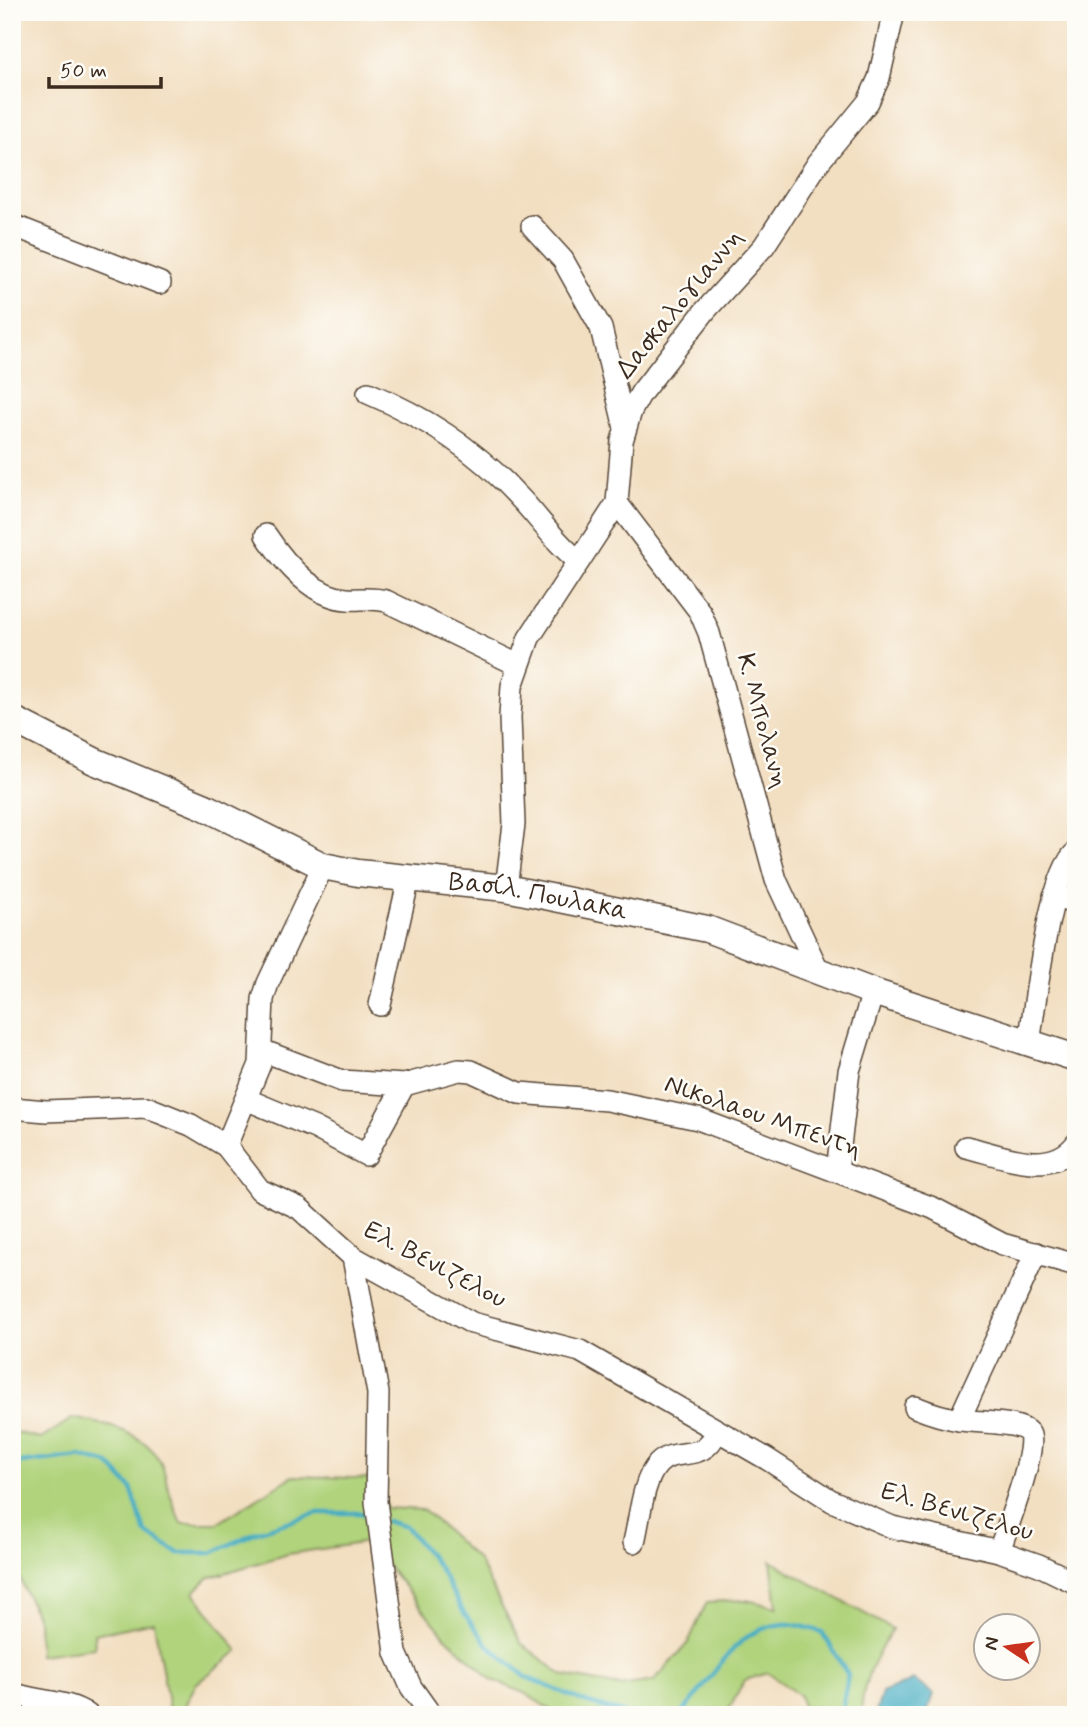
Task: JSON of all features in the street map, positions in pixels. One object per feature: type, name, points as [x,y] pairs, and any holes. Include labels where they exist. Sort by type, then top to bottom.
[{"type":"main road","name":"Βασίλ. Πουλακα","points":[[12,719],[94,761],[204,806],[323,866],[506,888],[707,929],[873,992],[1076,1058]]},
{"type":"street","name":"Δασκαλογιαννη","points":[[506,888],[514,824],[510,717],[512,687],[529,638],[617,503],[625,428],[641,393],[705,311],[764,246],[818,163],[868,102],[879,78],[894,12]]},
{"type":"street","points":[[12,225],[160,283]]},
{"type":"street","points":[[532,226],[563,260],[601,328],[625,428]]},
{"type":"street","points":[[368,393],[398,406],[450,436],[516,493],[579,561]]},
{"type":"street","name":"Κ. Μπολανη","points":[[617,503],[700,612],[709,633],[776,880],[819,972]]},
{"type":"street","points":[[266,535],[293,569],[323,591],[348,600],[374,598],[386,601],[518,665]]},
{"type":"street","points":[[1030,1043],[1054,897],[1067,860],[1076,852]]},
{"type":"street","points":[[226,1146],[260,1064],[263,999],[268,983],[323,866]]},
{"type":"street","points":[[380,1005],[409,878]]},
{"type":"street","points":[[1054,897],[1076,904]]},
{"type":"street","points":[[836,1171],[849,1071],[873,992]]},
{"type":"street","name":"Νικολαου Μπεντη","points":[[261,1050],[342,1081],[404,1085],[459,1070],[471,1071],[519,1093],[607,1100],[698,1119],[933,1208],[1002,1244],[1076,1265]]},
{"type":"street","points":[[247,1100],[315,1128],[366,1155],[404,1085]]},
{"type":"street","name":"Ελ. Βενιζελου","points":[[12,1108],[46,1111],[146,1107],[191,1125],[226,1146],[260,1190],[299,1208],[353,1257],[472,1322],[580,1351],[832,1501],[891,1527],[999,1551],[1039,1565],[1076,1583]]},
{"type":"street","points":[[966,1147],[1050,1163],[1063,1157],[1076,1144]]},
{"type":"street","points":[[959,1420],[1036,1253]]},
{"type":"street","points":[[353,1257],[378,1393],[376,1502],[396,1653],[402,1670],[431,1715]]},
{"type":"street","points":[[915,1407],[959,1420],[1016,1426],[1028,1432],[1031,1437],[1027,1462],[999,1551]]},
{"type":"street","points":[[634,1542],[656,1467],[670,1457],[701,1451],[708,1446],[717,1431]]},
{"type":"street","points":[[12,1693],[33,1702],[67,1704],[88,1715]]},
{"type":"green space","points":[[73,1418],[127,1432],[150,1448],[164,1471],[181,1523],[218,1523],[293,1476],[382,1479],[386,1508],[424,1510],[478,1560],[521,1643],[562,1675],[619,1686],[654,1681],[688,1643],[707,1602],[746,1600],[777,1607],[771,1561],[892,1629],[867,1680],[862,1715],[805,1715],[800,1696],[768,1673],[745,1680],[726,1715],[559,1715],[524,1693],[492,1680],[444,1635],[368,1542],[288,1554],[208,1578],[194,1592],[238,1651],[196,1684],[180,1715],[170,1715],[154,1622],[94,1634],[95,1648],[39,1655],[38,1621],[12,1560],[12,1431],[41,1439]]},
{"type":"water","points":[[914,1680],[933,1694],[926,1715],[875,1715],[882,1693]]},
{"type":"waterway","points":[[12,1464],[79,1456],[109,1464],[131,1488],[145,1532],[178,1553],[212,1553],[256,1532],[317,1513],[361,1513],[371,1516]]},
{"type":"waterway","points":[[386,1521],[406,1527],[438,1566],[464,1613],[488,1645],[526,1677],[585,1702],[629,1715]]},
{"type":"waterway","points":[[680,1715],[737,1646],[750,1635],[784,1624],[822,1632],[848,1675],[841,1715]]}]
